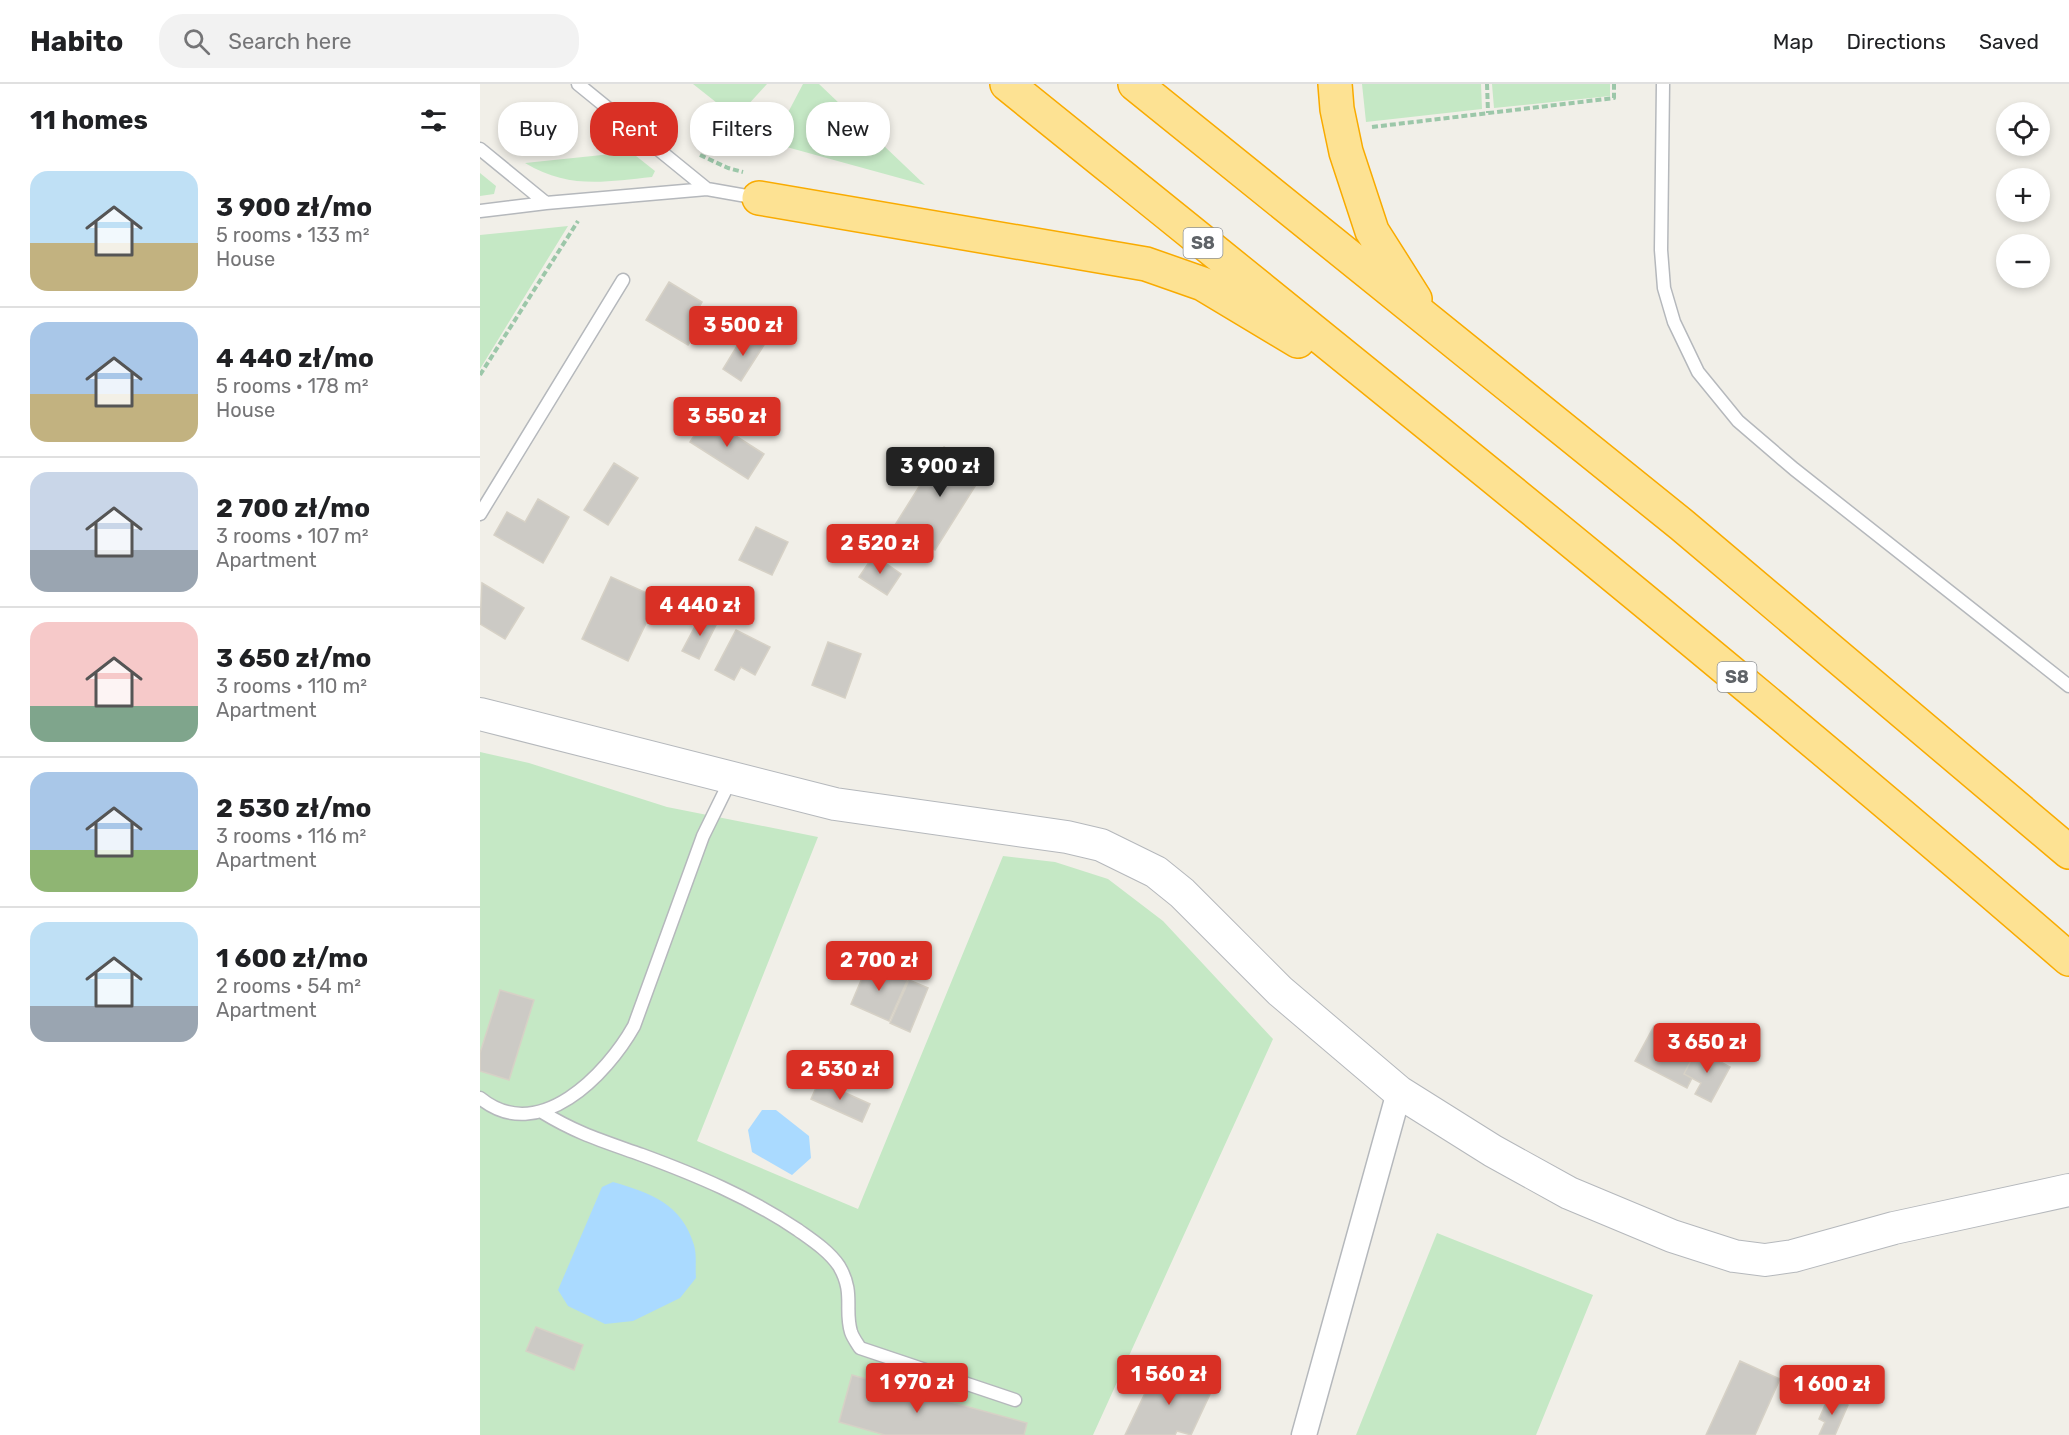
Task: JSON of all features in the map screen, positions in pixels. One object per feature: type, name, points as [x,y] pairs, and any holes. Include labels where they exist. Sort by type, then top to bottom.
[{"type":"highway","name":"S8","points":[[1007,84],[1400,401],[1822,747],[2069,959]]},
{"type":"highway","points":[[1135,84],[1717,555],[2069,852]]},
{"type":"highway","points":[[1335,84],[1336,109],[1346,152],[1372,231],[1428,321]]},
{"type":"highway","points":[[759,198],[1146,264],[1203,284],[1400,401]]},
{"type":"street","points":[[480,714],[731,779],[857,808],[1066,837],[1101,845],[1129,857],[1156,872],[1182,893],[1280,991],[1399,1092],[1493,1151],[1569,1193],[1672,1236],[1734,1256],[1765,1260],[1793,1256],[1894,1228],[2069,1190]]},
{"type":"street","points":[[1304,1435],[1399,1092]]},
{"type":"lane","points":[[578,84],[707,189]]},
{"type":"lane","points":[[1663,84],[1661,250],[1664,288],[1674,322],[1698,372],[1738,421],[1794,469],[2069,686]]},
{"type":"lane","points":[[480,149],[546,203]]},
{"type":"lane","points":[[480,211],[707,189],[759,198]]},
{"type":"lane","points":[[480,514],[623,280]]},
{"type":"lane","points":[[480,1098],[505,1110],[525,1114],[542,1112],[581,1090],[602,1072],[621,1050],[634,1026],[703,836],[731,779]]},
{"type":"lane","points":[[542,1112],[568,1128],[600,1142],[640,1154],[724,1187],[773,1214],[820,1246],[837,1264],[848,1283],[851,1331],[860,1348],[1015,1400]]},
{"type":"path","points":[[1487,84],[1488,113]]},
{"type":"path","points":[[1368,127],[1614,98],[1614,84]]},
{"type":"path","points":[[703,156],[728,168],[763,177],[759,198]]},
{"type":"path","points":[[481,377],[580,217]]},
{"type":"green space","points":[[693,84],[767,84],[751,102],[716,102]]},
{"type":"green space","points":[[803,84],[819,84],[838,102],[806,102],[806,152],[794,149],[794,102]]},
{"type":"green space","points":[[1362,84],[1481,84],[1482,109],[1366,122]]},
{"type":"green space","points":[[1492,84],[1610,84],[1610,96],[1494,108]]},
{"type":"green space","points":[[890,152],[925,185],[819,156],[890,156]]},
{"type":"green space","points":[[592,156],[636,156],[655,171],[652,177],[587,182],[556,177],[525,163]]},
{"type":"green space","points":[[480,173],[496,186],[494,194],[480,196]]},
{"type":"green space","points":[[568,226],[480,369],[480,235]]},
{"type":"green space","points":[[480,752],[529,763],[667,807],[818,837],[697,1141],[858,1209],[1003,856],[1055,862],[1108,879],[1163,921],[1273,1039],[1093,1435],[480,1435]]},
{"type":"green space","points":[[1437,1233],[1593,1295],[1536,1435],[1356,1435]]},
{"type":"water","points":[[762,1110],[776,1110],[809,1136],[811,1158],[792,1175],[752,1152],[748,1130]]},
{"type":"water","points":[[613,1182],[652,1196],[663,1202],[682,1219],[694,1245],[696,1278],[680,1298],[633,1321],[605,1324],[568,1306],[558,1290],[602,1187]]},
{"type":"building","points":[[669,282],[702,302],[692,320],[706,328],[701,336],[695,334],[688,345],[646,320]]},
{"type":"building","points":[[745,333],[764,345],[741,381],[723,369]]},
{"type":"building","points":[[706,417],[764,454],[748,479],[690,442]]},
{"type":"building","points":[[944,447],[984,472],[935,550],[895,525]]},
{"type":"building","points":[[614,463],[638,478],[608,525],[584,510]]},
{"type":"building","points":[[538,499],[569,517],[543,563],[494,535],[507,512],[525,522]]},
{"type":"building","points":[[756,527],[788,542],[772,575],[739,560]]},
{"type":"building","points":[[874,555],[901,574],[887,595],[859,577]]},
{"type":"building","points":[[611,577],[658,598],[628,661],[582,639]]},
{"type":"building","points":[[482,583],[524,608],[505,639],[480,624]]},
{"type":"building","points":[[701,615],[717,623],[699,659],[682,651]]},
{"type":"building","points":[[736,630],[770,647],[755,675],[741,667],[734,680],[715,670]]},
{"type":"building","points":[[828,642],[861,654],[845,698],[812,685]]},
{"type":"building","points":[[868,964],[907,981],[889,1021],[851,1004]]},
{"type":"building","points":[[909,980],[928,988],[910,1032],[890,1023]]},
{"type":"building","points":[[500,990],[534,1000],[509,1080],[480,1071],[480,1053]]},
{"type":"building","points":[[1654,1026],[1697,1049],[1684,1074],[1692,1078],[1687,1088],[1635,1061]]},
{"type":"building","points":[[1697,1049],[1730,1067],[1711,1102],[1695,1094],[1701,1083],[1684,1074]]},
{"type":"building","points":[[819,1081],[870,1104],[862,1122],[811,1099]]},
{"type":"building","points":[[536,1327],[583,1345],[574,1370],[526,1351]]},
{"type":"building","points":[[1740,1361],[1780,1379],[1755,1435],[1706,1435]]},
{"type":"building","points":[[1158,1366],[1211,1392],[1191,1435],[1177,1431],[1175,1435],[1125,1435]]},
{"type":"building","points":[[852,1375],[1027,1423],[1024,1435],[885,1435],[839,1422]]},
{"type":"building","points":[[1829,1396],[1848,1405],[1835,1435],[1819,1435],[1825,1422],[1819,1419]]}]
